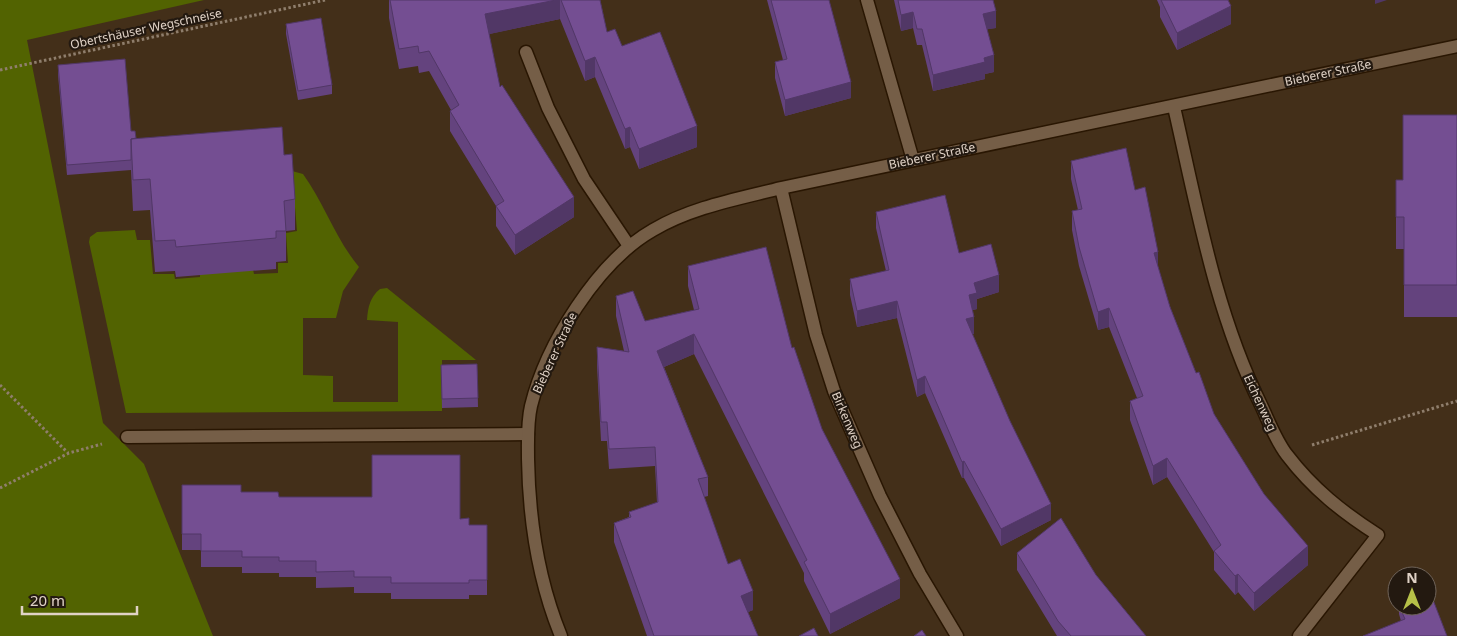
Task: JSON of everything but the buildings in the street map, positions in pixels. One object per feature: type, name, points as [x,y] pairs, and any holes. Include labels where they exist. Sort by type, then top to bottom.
[{"type":"street","points":[[867,0],[913,160]]},
{"type":"street","name":"Bieberer Straße","points":[[561,636],[551,611],[538,561],[531,514],[528,434],[531,407],[541,376],[574,310],[616,257],[653,230],[702,208],[781,188],[1174,107],[1457,46]]},
{"type":"street","points":[[526,52],[548,108],[584,179],[630,246]]},
{"type":"street","name":"Eichenweg","points":[[1174,107],[1214,279],[1249,381],[1286,453],[1305,477],[1339,510],[1378,535],[1299,636]]},
{"type":"street","name":"Birkenweg","points":[[781,188],[816,335],[834,391],[880,496],[920,574],[957,636]]},
{"type":"street","points":[[127,437],[481,432],[528,434]]},
{"type":"path","name":"Obertshäuser Wegschneise","points":[[0,70],[325,0]]},
{"type":"path","points":[[0,385],[69,453]]},
{"type":"path","points":[[1286,453],[1457,401]]},
{"type":"path","points":[[0,488],[69,453],[127,437]]},
{"type":"green space","points":[[0,0],[204,0],[27,40],[103,423],[144,464],[213,636],[0,636]]},
{"type":"green space","points":[[292,171],[303,174],[343,244],[359,267],[343,291],[336,318],[303,318],[303,375],[333,376],[333,402],[398,402],[398,322],[367,320],[369,307],[374,295],[380,289],[387,288],[476,360],[442,360],[442,411],[126,413],[89,242],[90,237],[97,232],[135,230],[137,240],[150,240],[153,274],[174,274],[175,279],[200,277],[200,269],[252,265],[254,274],[278,273],[278,263],[288,263],[286,233],[297,231]]}]
